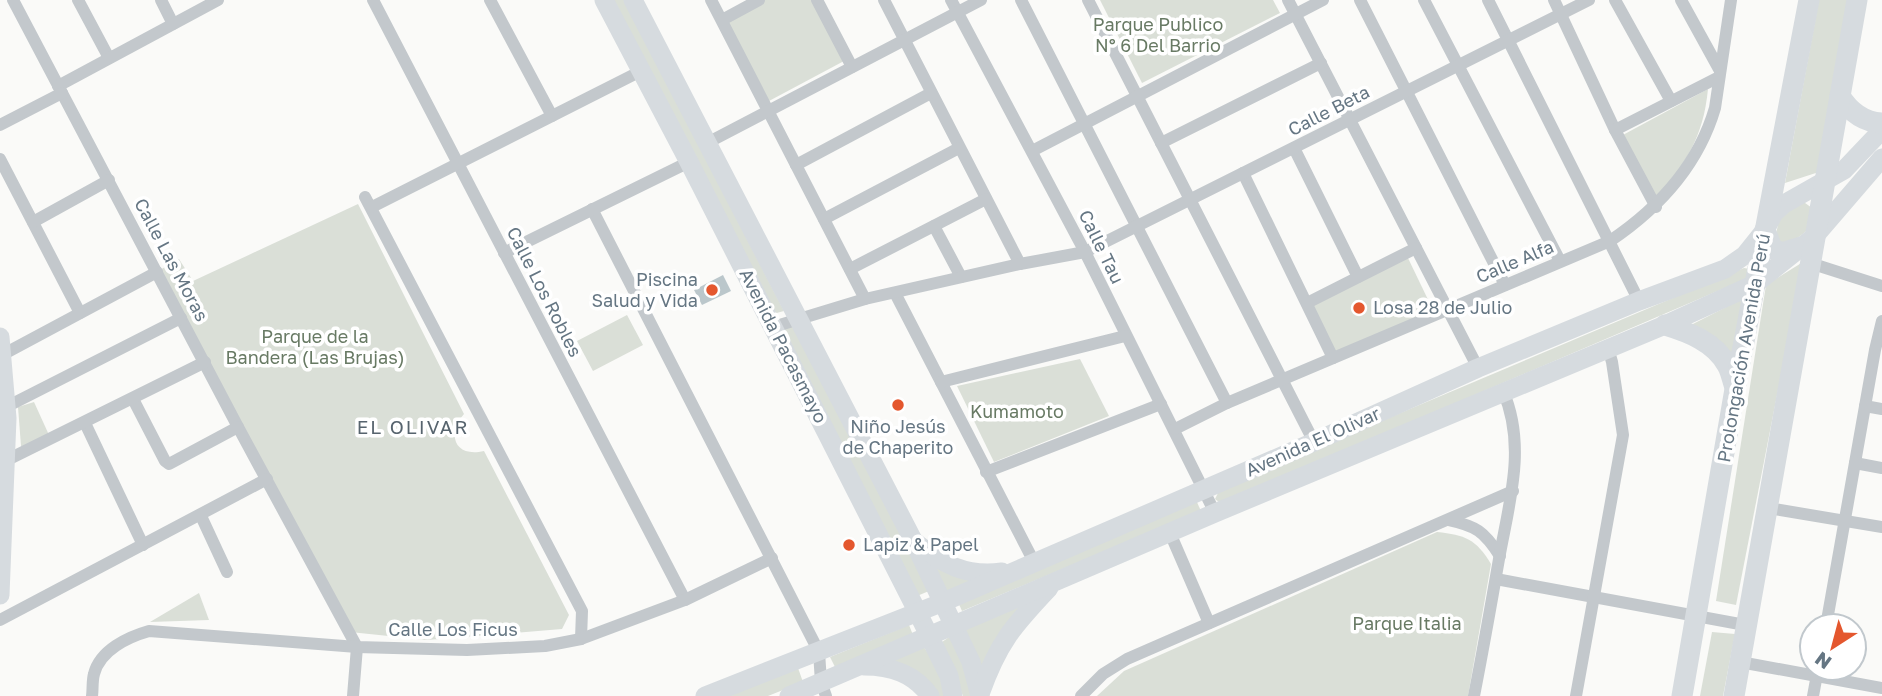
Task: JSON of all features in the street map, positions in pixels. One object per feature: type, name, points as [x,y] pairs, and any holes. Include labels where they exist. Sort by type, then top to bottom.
[{"type":"main road","name":"Avenida Pacasmayo","points":[[604,0],[635,74],[689,162],[917,612],[949,676],[953,696]]},
{"type":"main road","name":"Avenida Pacasmayo","points":[[633,0],[913,540],[971,662],[980,695]]},
{"type":"main road","name":"Prolongación Avenida Perú","points":[[1682,696],[1735,389],[1809,0]]},
{"type":"main road","points":[[1734,696],[1768,508],[1808,249],[1826,180],[1857,0]]},
{"type":"main road","points":[[1840,96],[1855,114],[1865,120],[1882,123]]},
{"type":"main road","name":"Avenida El Olivar","points":[[705,696],[941,603],[1478,368],[1639,301],[1725,269],[1745,255],[1765,230],[1774,213],[1784,204],[1844,170],[1882,130]]},
{"type":"main road","name":"Avenida El Olivar","points":[[789,696],[823,689],[856,666],[1503,391],[1665,325],[1755,284],[1808,249],[1882,158]]},
{"type":"main road","points":[[1765,230],[1768,242],[1779,252],[1808,249]]},
{"type":"main road","points":[[1665,325],[1698,338],[1712,348],[1727,364],[1735,389]]},
{"type":"main road","points":[[0,596],[6,407],[1,346]]},
{"type":"main road","points":[[913,540],[939,561],[960,571],[996,573],[1026,566]]},
{"type":"main road","points":[[980,695],[998,649],[1009,631],[1054,582]]},
{"type":"main road","points":[[856,666],[885,666],[901,671],[914,679],[930,696]]},
{"type":"street","points":[[0,6],[12,0]]},
{"type":"street","name":"Calle Las Moras","points":[[12,0],[356,647]]},
{"type":"street","points":[[78,0],[109,58]]},
{"type":"street","points":[[161,0],[173,24]]},
{"type":"street","points":[[0,125],[109,58],[218,0]]},
{"type":"street","name":"Calle Los Robles","points":[[373,0],[685,600]]},
{"type":"street","points":[[490,0],[552,116]]},
{"type":"street","points":[[711,0],[865,299]]},
{"type":"street","points":[[722,20],[759,0]]},
{"type":"street","points":[[817,0],[852,67]]},
{"type":"street","points":[[884,0],[1020,264]]},
{"type":"street","name":"Calle Tau","points":[[951,0],[1085,252],[1215,513]]},
{"type":"street","points":[[707,143],[981,0]]},
{"type":"street","points":[[1021,0],[1227,403]]},
{"type":"street","points":[[1088,0],[1314,442]]},
{"type":"street","points":[[1288,0],[1478,368]]},
{"type":"street","points":[[1032,151],[1324,0]]},
{"type":"street","points":[[1360,0],[1505,285]]},
{"type":"street","points":[[1424,0],[1560,261]]},
{"type":"street","points":[[1488,0],[1639,301]]},
{"type":"street","points":[[1554,0],[1615,130],[1656,207]]},
{"type":"street","name":"Calle Beta","points":[[773,327],[865,299],[1085,252],[1589,0]]},
{"type":"street","points":[[1615,0],[1671,101]]},
{"type":"street","points":[[1615,130],[1719,73],[1681,0]]},
{"type":"street","name":"Calle Alfa","points":[[1175,429],[1227,403],[1610,241],[1656,207],[1686,171],[1703,140],[1715,108],[1731,0]]},
{"type":"street","points":[[1161,143],[1321,63]]},
{"type":"street","points":[[581,639],[582,611],[368,202],[458,164],[635,74]]},
{"type":"street","points":[[796,166],[931,93]]},
{"type":"street","points":[[824,219],[960,148]]},
{"type":"street","points":[[1294,148],[1359,277]]},
{"type":"street","points":[[0,159],[80,313]]},
{"type":"street","points":[[504,253],[689,162]]},
{"type":"street","points":[[1243,173],[1334,358]]},
{"type":"street","points":[[33,222],[109,180]]},
{"type":"street","points":[[850,269],[986,199]]},
{"type":"street","points":[[592,209],[819,652],[823,689]]},
{"type":"street","points":[[934,226],[961,278]]},
{"type":"street","points":[[1307,303],[1416,248]]},
{"type":"street","points":[[1808,249],[1882,286]]},
{"type":"street","points":[[1,346],[80,313],[157,272]]},
{"type":"street","points":[[895,293],[986,472],[1026,566]]},
{"type":"street","points":[[6,407],[181,317]]},
{"type":"street","points":[[1828,612],[1882,321]]},
{"type":"street","points":[[941,382],[1125,336]]},
{"type":"street","points":[[1576,696],[1623,435],[1608,348]]},
{"type":"street","points":[[5,449],[85,423],[205,362]]},
{"type":"street","points":[[1474,696],[1513,491],[1516,445],[1509,405],[1503,391]]},
{"type":"street","points":[[133,399],[169,464],[238,427]]},
{"type":"street","points":[[986,472],[1161,404]]},
{"type":"street","points":[[1865,407],[1882,409]]},
{"type":"street","points":[[85,423],[143,545]]},
{"type":"street","points":[[1854,463],[1882,468]]},
{"type":"street","points":[[0,620],[268,480]]},
{"type":"street","points":[[1081,696],[1103,674],[1127,659],[1513,491]]},
{"type":"street","points":[[1768,508],[1882,527]]},
{"type":"street","points":[[201,516],[227,572]]},
{"type":"street","points":[[1448,520],[1471,525],[1487,536],[1500,556]]},
{"type":"street","points":[[1170,533],[1209,623]]},
{"type":"street","name":"Calle Los Ficus","points":[[92,696],[94,671],[104,657],[120,642],[149,631],[356,647],[467,650],[545,646],[581,639],[685,600],[772,558]]},
{"type":"street","points":[[1496,579],[1745,625]]},
{"type":"street","points":[[353,696],[356,647]]},
{"type":"street","points":[[1740,662],[1798,670]]},
{"type":"street","points":[[1858,682],[1882,688]]},
{"type":"green space","points":[[610,0],[624,0],[784,311],[773,314]]},
{"type":"green space","points":[[763,0],[813,0],[844,61],[769,101],[727,20]]},
{"type":"green space","name":"Parque Publico N° 6 Del Barrio","points":[[1100,0],[1273,0],[1280,13],[1142,83]]},
{"type":"green space","points":[[1819,0],[1851,0],[1822,171],[1785,183]]},
{"type":"green space","points":[[1708,89],[1702,122],[1692,148],[1658,199],[1621,136]]},
{"type":"green space","points":[[1801,200],[1812,208],[1809,227],[1786,244],[1775,241],[1779,218]]},
{"type":"green space","name":"Parque de la Bandera (Las Brujas)","points":[[358,204],[464,414],[455,430],[456,443],[466,451],[484,451],[569,615],[562,629],[427,640],[350,632],[158,271],[179,259],[193,281]]},
{"type":"green space","points":[[1407,256],[1433,310],[1335,352],[1312,306]]},
{"type":"green space","points":[[1803,262],[1736,605],[1716,601],[1766,285]]},
{"type":"green space","points":[[1744,268],[1750,269],[1748,278],[1227,501],[1219,502],[1215,499],[1220,489]]},
{"type":"green space","points":[[1744,298],[1732,358],[1687,327]]},
{"type":"green space","points":[[627,315],[643,345],[593,371],[577,341]]},
{"type":"green space","points":[[793,322],[929,591],[917,596],[782,328]]},
{"type":"green space","name":"Kumamoto","points":[[1080,359],[1109,416],[994,462],[957,386]]},
{"type":"green space","points":[[34,402],[49,435],[25,447],[21,446],[18,407]]},
{"type":"green space","points":[[1196,500],[1201,511],[962,611],[958,602]]},
{"type":"green space","name":"Parque Italia","points":[[1437,532],[1469,540],[1491,564],[1468,696],[1097,696],[1124,671]]},
{"type":"green space","points":[[928,560],[980,580],[944,595]]},
{"type":"green space","points":[[199,593],[209,620],[150,622]]},
{"type":"green space","points":[[1023,602],[980,668],[962,628]]},
{"type":"green space","points":[[909,625],[913,635],[835,667],[830,657]]},
{"type":"green space","points":[[1712,632],[1735,634],[1723,696],[1700,696]]},
{"type":"green space","points":[[952,635],[974,696],[963,696],[942,642]]},
{"type":"green space","points":[[924,647],[937,667],[946,696],[938,696],[892,661]]},
{"type":"green space","points":[[798,668],[803,682],[768,696],[724,696]]},
{"type":"shaded area","name":"Piscina Salud y Vida","points":[[723,275],[731,291],[702,305],[694,290]]},
{"type":"place","name":"Piscina Salud y Vida","points":[[712,290]]},
{"type":"place","name":"Losa 28 de Julio","points":[[1359,308]]},
{"type":"place","name":"Niño Jesús de Chaperito","points":[[898,405]]},
{"type":"place","name":"Lapiz & Papel","points":[[849,545]]},
{"type":"district","name":"EL OLIVAR","points":[[413,427]]}]
